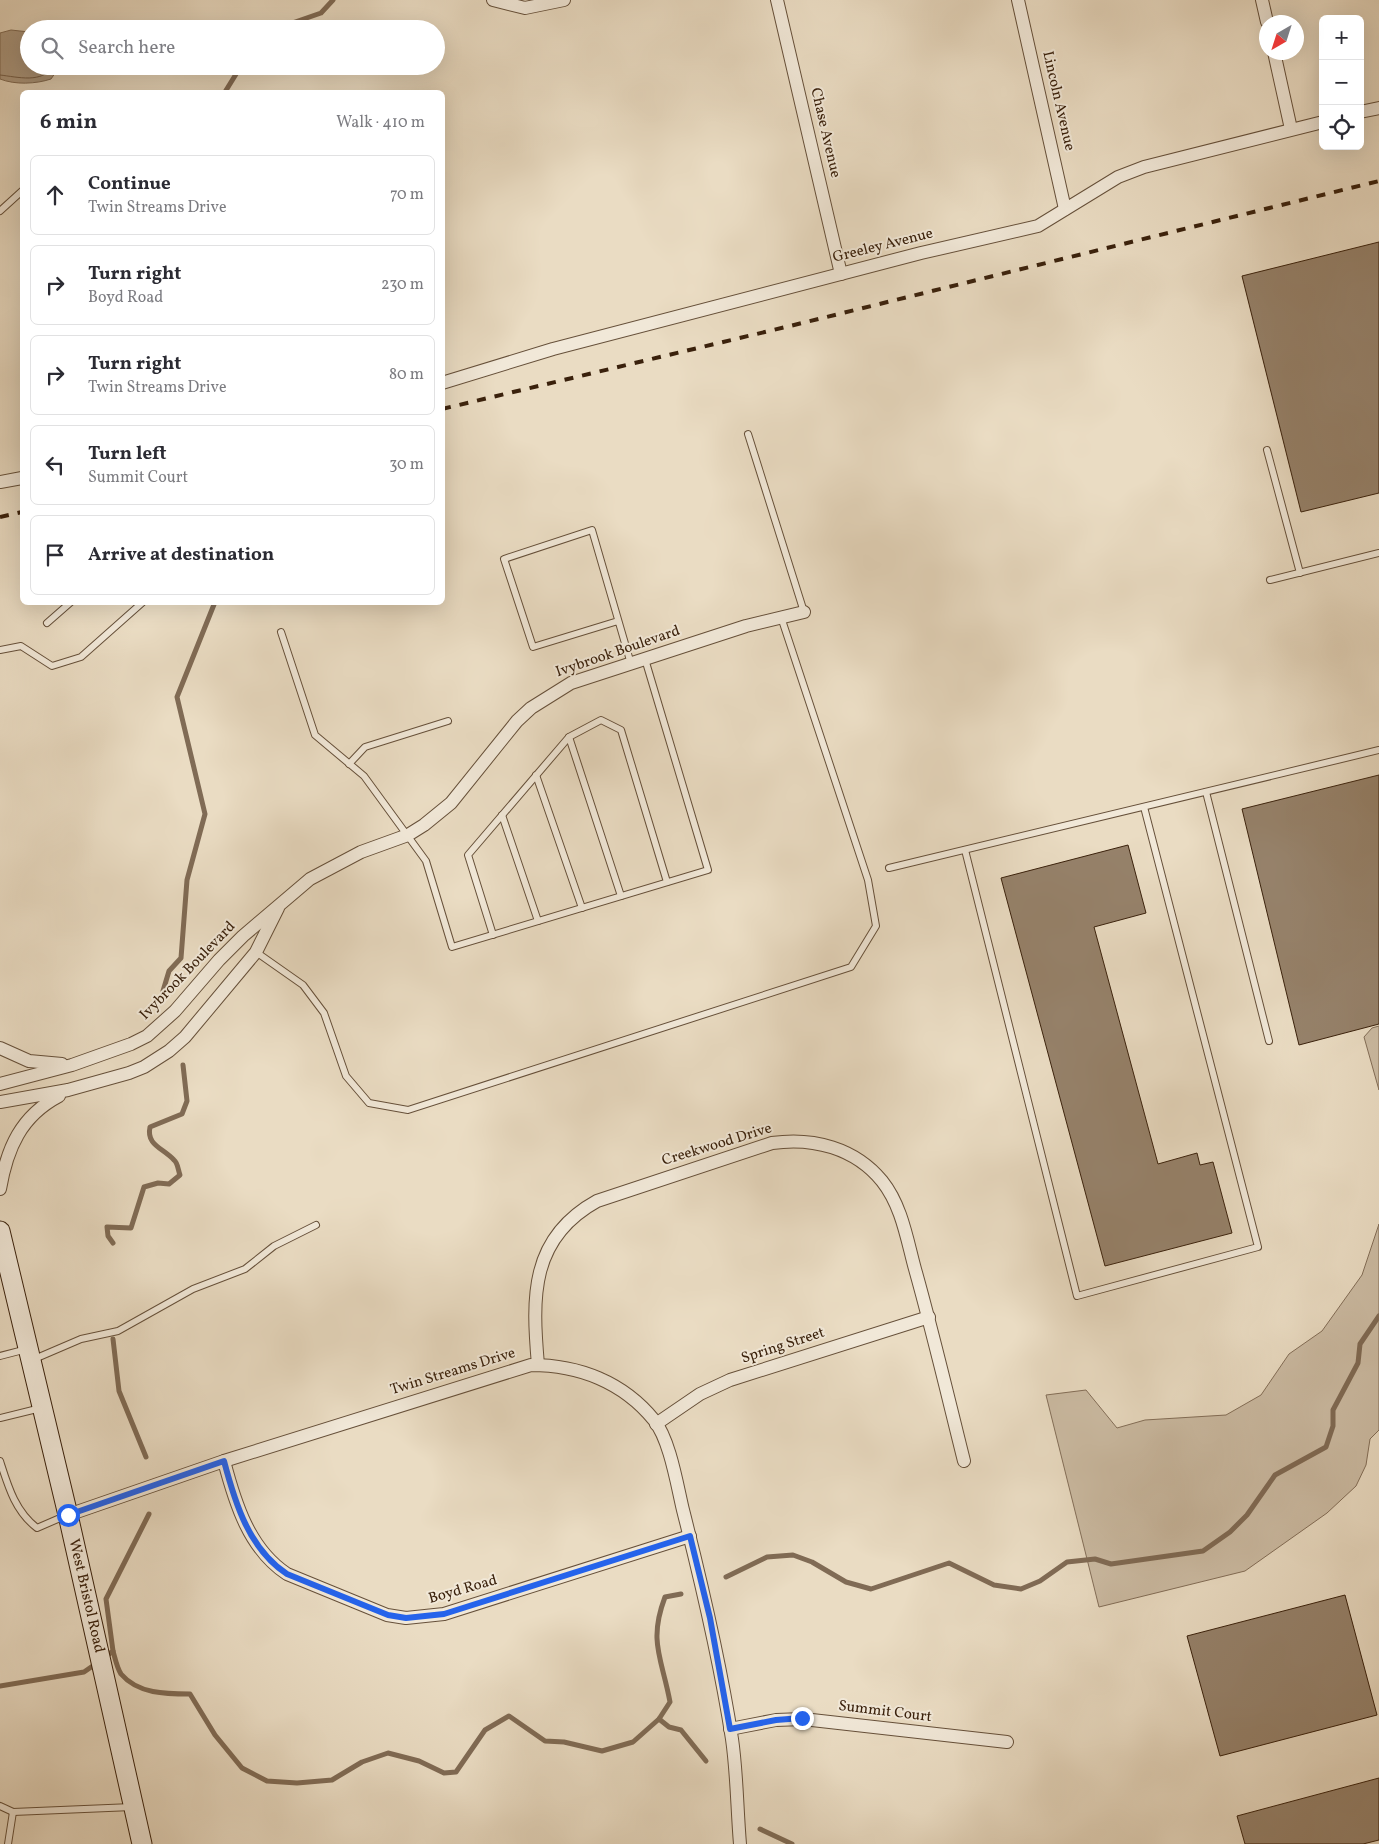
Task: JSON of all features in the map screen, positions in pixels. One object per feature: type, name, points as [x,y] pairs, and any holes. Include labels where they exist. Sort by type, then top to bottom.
[{"type":"main road","name":"West Bristol Road","points":[[0,1231],[68,1515],[142,1844]]},
{"type":"street","points":[[493,0],[525,8],[564,0]]},
{"type":"street","name":"Chase Avenue","points":[[777,0],[840,274]]},
{"type":"street","name":"Lincoln Avenue","points":[[1018,0],[1065,209]]},
{"type":"street","points":[[1262,0],[1265,15]]},
{"type":"street","points":[[1276,60],[1291,129]]},
{"type":"street","points":[[1364,111],[1379,108]]},
{"type":"street","name":"Greeley Avenue","points":[[445,382],[554,349],[840,274],[1038,226],[1118,177],[1144,168],[1319,123]]},
{"type":"street","points":[[0,482],[20,478]]},
{"type":"street","name":"Ivybrook Boulevard","points":[[0,1084],[72,1065],[131,1044],[159,1027],[218,960],[260,921],[310,879],[329,867],[361,852],[408,835],[424,826],[451,804],[517,721],[531,708],[571,683],[746,626],[804,612]]},
{"type":"street","name":"Ivybrook Boulevard","points":[[0,1102],[68,1090],[129,1073],[144,1067],[169,1051],[185,1037],[256,952],[280,906]]},
{"type":"street","points":[[0,1048],[29,1061],[72,1065]]},
{"type":"street","points":[[0,1189],[8,1155],[27,1122],[40,1106],[68,1090]]},
{"type":"street","name":"Creekwood Drive","points":[[538,1365],[534,1314],[537,1281],[541,1264],[551,1243],[565,1224],[583,1208],[597,1201],[772,1142],[792,1140],[827,1145],[851,1155],[882,1181],[900,1213],[929,1317],[964,1461]]},
{"type":"street","name":"Spring Street","points":[[656,1424],[700,1394],[730,1380],[929,1317]]},
{"type":"street","name":"Twin Streams Drive","points":[[68,1515],[224,1461],[505,1371],[538,1365],[580,1370],[600,1379],[629,1396],[656,1424],[672,1460],[710,1618],[730,1729],[740,1844]]},
{"type":"street","name":"Boyd Road","points":[[224,1461],[244,1523],[274,1565],[287,1574],[388,1615],[406,1618],[444,1614],[690,1536]]},
{"type":"street","name":"Summit Court","points":[[730,1729],[776,1720],[802,1718],[1007,1742]]},
{"type":"lane","points":[[0,211],[20,193]]},
{"type":"lane","points":[[748,434],[804,612]]},
{"type":"lane","points":[[1267,450],[1300,573]]},
{"type":"lane","points":[[618,621],[533,647],[504,559],[592,530],[631,664]]},
{"type":"lane","points":[[1270,580],[1379,553]]},
{"type":"lane","points":[[46,623],[68,605]]},
{"type":"lane","points":[[0,650],[21,646],[52,666],[81,657],[140,605]]},
{"type":"lane","points":[[256,952],[303,986],[324,1013],[346,1076],[369,1103],[408,1110],[851,967],[876,926],[868,880],[781,617]]},
{"type":"lane","points":[[281,632],[315,735],[364,776],[426,861],[452,947],[708,870],[645,660]]},
{"type":"lane","points":[[493,935],[468,855],[569,737],[601,720],[621,730],[667,882]]},
{"type":"lane","points":[[349,764],[364,747],[448,721]]},
{"type":"lane","points":[[569,737],[621,896]]},
{"type":"lane","points":[[889,868],[1379,750]]},
{"type":"lane","points":[[536,775],[582,908]]},
{"type":"lane","points":[[1206,792],[1269,1040]]},
{"type":"lane","points":[[965,850],[1077,1296],[1258,1247],[1144,807]]},
{"type":"lane","points":[[502,815],[538,921]]},
{"type":"lane","points":[[0,1356],[29,1355],[81,1339],[118,1331],[193,1289],[245,1269],[274,1246],[316,1225]]},
{"type":"lane","points":[[0,1418],[42,1408]]},
{"type":"lane","points":[[0,1461],[10,1492],[25,1519],[37,1528],[68,1515]]},
{"type":"lane","points":[[0,1806],[13,1812],[66,1811],[133,1806]]},
{"type":"lane","points":[[8,1844],[13,1812]]},
{"type":"shaded area","points":[[1379,1026],[1379,1090],[1364,1037],[1372,1028]]},
{"type":"shaded area","points":[[1379,1224],[1379,1430],[1370,1439],[1366,1465],[1356,1486],[1327,1513],[1245,1571],[1099,1607],[1046,1395],[1086,1390],[1117,1428],[1145,1420],[1226,1415],[1261,1395],[1289,1354],[1322,1331],[1362,1275]]},
{"type":"water","points":[[11,30],[20,31],[20,75],[54,75],[51,79],[26,83],[0,79],[0,33]]},
{"type":"building","points":[[1379,242],[1379,493],[1301,512],[1242,276]]},
{"type":"building","points":[[1379,775],[1379,1024],[1299,1045],[1242,809]]},
{"type":"building","points":[[1128,845],[1146,913],[1094,927],[1158,1164],[1197,1153],[1200,1165],[1213,1162],[1232,1233],[1105,1266],[1001,878]]},
{"type":"building","points":[[1345,1595],[1377,1715],[1220,1756],[1187,1636]]},
{"type":"building","points":[[1379,1778],[1379,1840],[1363,1844],[1245,1844],[1237,1816]]},
{"type":"waterway","points":[[301,20],[321,13],[333,0]]},
{"type":"waterway","points":[[226,90],[235,75]]},
{"type":"waterway","points":[[163,991],[169,971],[181,958],[187,880],[205,814],[177,697],[214,605]]},
{"type":"waterway","points":[[113,1243],[108,1236],[107,1227],[131,1228],[144,1187],[158,1183],[169,1184],[180,1175],[175,1161],[156,1146],[149,1133],[150,1127],[182,1114],[187,1101],[183,1065]]},
{"type":"waterway","points":[[726,1577],[767,1557],[793,1555],[812,1562],[846,1582],[871,1589],[949,1563],[994,1585],[1021,1589],[1040,1581],[1067,1562],[1095,1559],[1111,1564],[1203,1551],[1230,1532],[1247,1515],[1275,1475],[1326,1447],[1333,1426],[1333,1410],[1358,1363],[1360,1344],[1379,1316]]},
{"type":"waterway","points":[[113,1339],[119,1391],[146,1457]]},
{"type":"waterway","points":[[104,1658],[113,1651],[106,1599],[149,1514]]},
{"type":"waterway","points":[[113,1651],[121,1674],[136,1686],[153,1692],[190,1694],[215,1735],[242,1768],[267,1781],[297,1783],[332,1780],[362,1762],[388,1753],[419,1761],[444,1773],[456,1772],[485,1730],[509,1716],[545,1741],[564,1742],[602,1751],[633,1742],[659,1719],[670,1702],[658,1650],[657,1626],[665,1597],[681,1594]]},
{"type":"waterway","points":[[0,1686],[84,1672],[97,1663]]},
{"type":"waterway","points":[[659,1719],[669,1727],[681,1730],[706,1761]]},
{"type":"waterway","points":[[760,1829],[792,1844]]},
{"type":"railway","points":[[445,408],[790,326],[1379,181]]},
{"type":"railway","points":[[0,517],[20,512]]},
{"type":"route","points":[[68,1515],[224,1461],[244,1523],[265,1555],[274,1565],[287,1574],[388,1615],[406,1618],[444,1614],[690,1536],[710,1618],[730,1729],[776,1720],[802,1718]]}]
